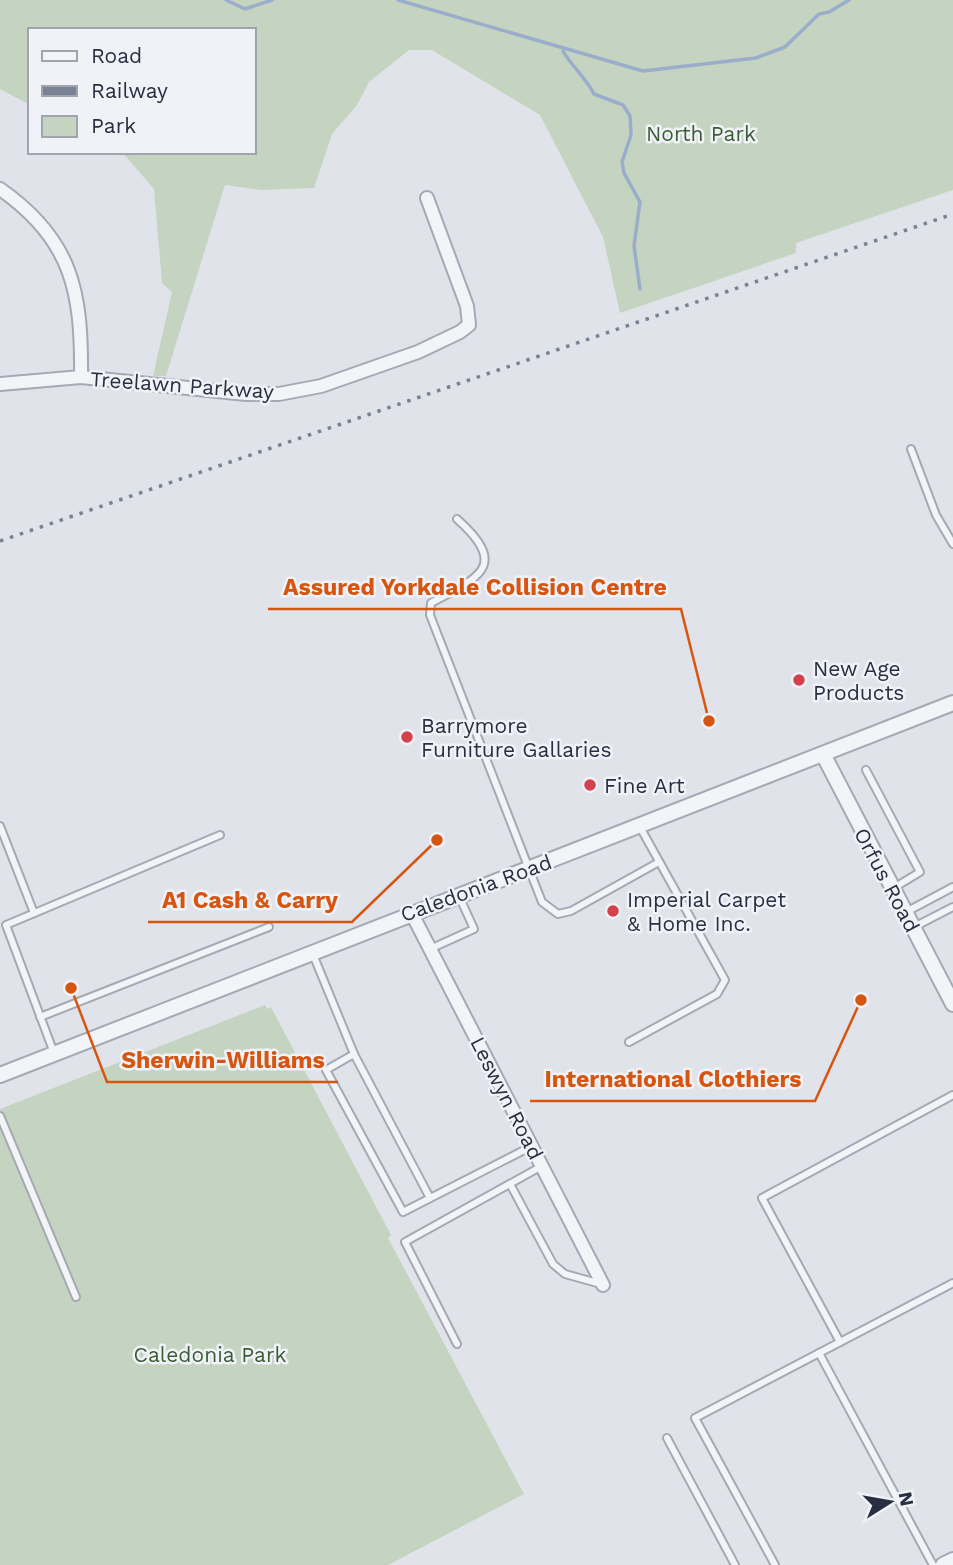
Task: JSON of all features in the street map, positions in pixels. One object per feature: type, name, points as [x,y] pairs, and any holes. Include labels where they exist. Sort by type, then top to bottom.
[{"type":"street","points":[[0,189],[40,222],[66,261],[80,316],[81,377]]},
{"type":"street","name":"Treelawn Parkway","points":[[0,384],[81,377],[246,394],[279,394],[321,386],[418,352],[469,325],[467,306],[427,198]]},
{"type":"street","name":"Caledonia Road","points":[[0,1075],[411,912],[640,827],[953,703]]},
{"type":"street","name":"Orfus Road","points":[[823,754],[953,1004]]},
{"type":"street","name":"Leswyn Road","points":[[411,912],[603,1284]]},
{"type":"street","points":[[943,1565],[953,1560]]},
{"type":"lane","points":[[911,449],[936,515],[953,544]]},
{"type":"lane","points":[[457,519],[474,534],[483,552],[485,565],[479,577],[431,603],[430,615],[542,902],[558,914],[571,911],[659,862]]},
{"type":"lane","points":[[866,770],[920,872],[892,889]]},
{"type":"lane","points":[[0,826],[34,913]]},
{"type":"lane","points":[[629,1042],[718,994],[725,980],[640,827]]},
{"type":"lane","points":[[54,1054],[5,925],[220,835]]},
{"type":"lane","points":[[904,913],[953,887]]},
{"type":"lane","points":[[430,949],[474,929],[458,895]]},
{"type":"lane","points":[[913,928],[953,907]]},
{"type":"lane","points":[[40,1017],[269,927]]},
{"type":"lane","points":[[312,951],[354,1054],[430,1198]]},
{"type":"lane","points":[[354,1054],[326,1070],[403,1212],[532,1146]]},
{"type":"lane","points":[[840,1342],[762,1198],[953,1095]]},
{"type":"lane","points":[[0,1116],[76,1297]]},
{"type":"lane","points":[[457,1343],[405,1242],[542,1166]]},
{"type":"lane","points":[[510,1184],[553,1264],[565,1274],[603,1284]]},
{"type":"lane","points":[[775,1565],[695,1418],[953,1283]]},
{"type":"lane","points":[[819,1353],[933,1565]]},
{"type":"lane","points":[[667,1438],[735,1565]]},
{"type":"green space","name":"North Park","points":[[0,0],[953,0],[953,190],[796,243],[796,253],[620,313],[603,237],[540,115],[432,50],[409,50],[369,82],[357,105],[332,134],[314,188],[261,190],[225,185],[166,376],[153,376],[172,292],[162,283],[154,189],[124,154],[256,154],[256,28],[28,28],[28,104],[0,89]]},
{"type":"green space","name":"Caledonia Park","points":[[265,1005],[267,1009],[271,1007],[391,1235],[388,1238],[524,1494],[388,1565],[0,1565],[0,1109]]},
{"type":"waterway","points":[[226,0],[245,9],[272,0]]},
{"type":"waterway","points":[[398,0],[643,71],[756,58],[785,47],[819,14],[829,12],[849,0]]},
{"type":"waterway","points":[[563,51],[594,94],[623,105],[630,116],[631,135],[622,162],[624,173],[640,202],[634,246],[640,289]]},
{"type":"railway","points":[[0,541],[953,214]]},
{"type":"place","name":"New Age Products","points":[[799,680]]},
{"type":"place","name":"Assured Yorkdale Collision Centre","points":[[709,721]]},
{"type":"place","name":"Barrymore Furniture Gallaries","points":[[407,737]]},
{"type":"place","name":"Fine Art","points":[[590,785]]},
{"type":"place","name":"A1 Cash & Carry","points":[[437,840]]},
{"type":"place","name":"Imperial Carpet & Home Inc.","points":[[613,911]]},
{"type":"place","name":"Sherwin-Williams","points":[[71,988]]},
{"type":"place","name":"International Clothiers","points":[[861,1000]]}]
